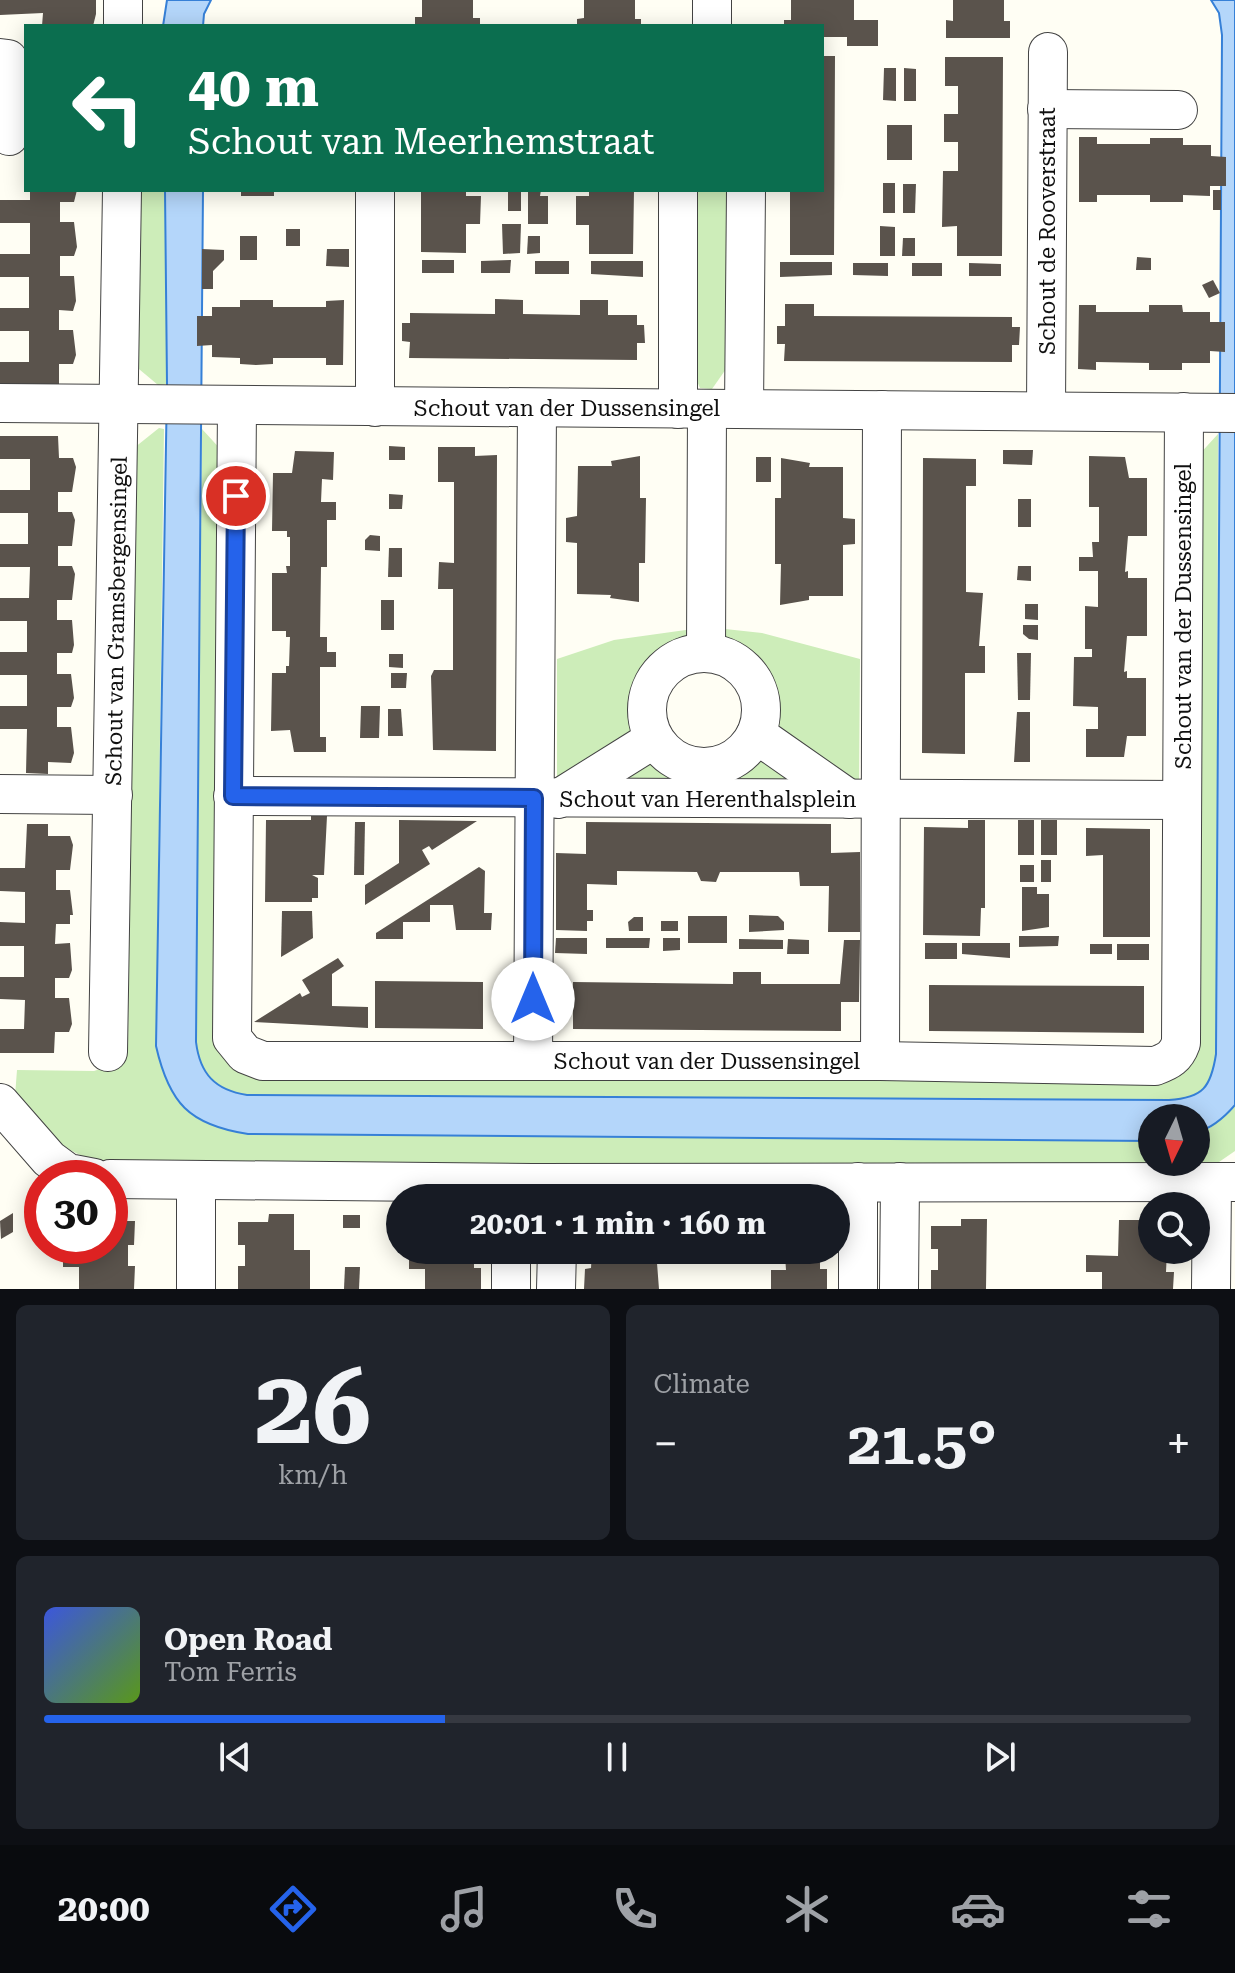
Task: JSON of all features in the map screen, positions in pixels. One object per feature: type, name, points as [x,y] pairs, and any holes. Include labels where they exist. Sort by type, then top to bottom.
[{"type":"street","points":[[123,0],[123,24]]},
{"type":"street","points":[[712,0],[712,24]]},
{"type":"street","name":"Schout de Rooverstraat","points":[[1046,411],[1048,52]]},
{"type":"street","points":[[0,58],[8,59],[12,136]]},
{"type":"street","points":[[1047,109],[1178,110]]},
{"type":"street","name":"Schout van Gramsbergensingel","points":[[108,1052],[113,795],[134,405],[122,192]]},
{"type":"street","points":[[375,192],[375,407]]},
{"type":"street","points":[[678,192],[710,409]]},
{"type":"street","points":[[706,652],[710,409],[746,192]]},
{"type":"street","name":"Schout van der Dussensingel","points":[[0,403],[1209,412],[1182,800],[1181,1043],[1177,1054],[1155,1066],[880,1061],[263,1061],[245,1054],[232,1038],[233,796],[226,406]]},
{"type":"street","name":"Schout van Herenthalsplein","points":[[537,408],[546,799],[866,799],[882,410]]},
{"type":"street","points":[[233,796],[546,799],[654,739],[646,715],[649,692],[657,676],[677,658],[706,652],[726,657],[745,669],[756,686],[761,717],[756,734],[866,799],[1182,800]]},
{"type":"street","name":"Schout van Herenthalsplein","points":[[654,739],[672,758],[691,766],[708,767],[739,755],[756,734]]},
{"type":"street","points":[[0,794],[113,795]]},
{"type":"street","points":[[533,1060],[546,799]]},
{"type":"street","points":[[866,799],[880,1061]]},
{"type":"street","points":[[0,1103],[50,1160]]},
{"type":"street","points":[[128,1179],[386,1186]]},
{"type":"street","points":[[196,1180],[196,1289]]},
{"type":"street","points":[[858,1182],[858,1289]]},
{"type":"street","points":[[899,1289],[900,1182]]},
{"type":"street","points":[[783,1184],[1224,1183],[1211,1289]]},
{"type":"street","points":[[511,1264],[511,1289]]},
{"type":"street","points":[[556,1289],[557,1264]]},
{"type":"green space","points":[[134,192],[165,192],[167,384],[158,385],[133,364]]},
{"type":"green space","points":[[692,192],[728,192],[726,369],[712,389],[700,388],[690,366]]},
{"type":"green space","points":[[159,428],[164,429],[156,1046],[248,1134],[1138,1141],[1138,1169],[96,1160],[61,1143],[15,1096],[17,1070],[94,1071],[121,1062],[128,1049],[134,448]]},
{"type":"green space","points":[[202,429],[224,453],[225,1050],[1169,1074],[1196,458],[1218,434],[1216,1054],[1208,1083],[1190,1097],[1169,1100],[247,1095],[218,1084],[205,1072],[196,1042]]},
{"type":"green space","points":[[700,628],[689,654],[667,667],[653,684],[648,706],[650,732],[557,787],[557,659],[614,640]]},
{"type":"green space","points":[[716,628],[762,633],[860,659],[859,790],[761,717],[758,694],[749,676],[725,657],[714,653]]},
{"type":"green space","points":[[749,745],[817,789],[593,788],[659,746],[681,761],[704,766],[727,761]]},
{"type":"green space","points":[[1235,1105],[1235,1151],[1219,1162],[1210,1164],[1210,1128]]},
{"type":"water","points":[[167,0],[211,0],[203,24],[163,24]]},
{"type":"water","points":[[1211,0],[1235,0],[1235,1105],[1231,1110],[1210,1126],[1210,1104],[1138,1104],[1138,1141],[248,1134],[211,1124],[185,1108],[168,1083],[156,1046],[167,384],[165,192],[203,192],[196,1042],[201,1063],[211,1079],[226,1089],[247,1095],[1169,1100],[1190,1097],[1203,1089],[1211,1075],[1216,1054],[1222,35],[1219,13]]},
{"type":"building","points":[[0,0],[96,0],[94,24],[42,24],[43,13],[0,15]]},
{"type":"building","points":[[422,0],[473,0],[473,18],[480,18],[480,24],[415,24],[415,17],[422,17]]},
{"type":"building","points":[[584,0],[635,0],[635,19],[641,19],[641,24],[577,24],[577,19],[584,18]]},
{"type":"building","points":[[791,0],[854,0],[854,20],[878,20],[878,46],[847,46],[847,37],[824,37],[824,24],[784,24],[784,20],[791,20]]},
{"type":"building","points":[[953,0],[1004,0],[1004,21],[1010,21],[1010,38],[946,38],[946,20],[953,21]]},
{"type":"building","points":[[824,56],[835,56],[834,255],[790,255],[790,192],[824,192]]},
{"type":"building","points":[[945,57],[1003,57],[1002,256],[957,256],[957,226],[942,227],[943,171],[958,171],[958,142],[944,142],[944,114],[958,114],[958,86],[945,86]]},
{"type":"building","points":[[884,68],[896,68],[896,101],[883,100]]},
{"type":"building","points":[[904,68],[916,69],[916,101],[904,101]]},
{"type":"building","points":[[887,125],[912,125],[912,160],[887,160]]},
{"type":"building","points":[[1079,137],[1097,137],[1097,144],[1150,144],[1150,138],[1183,138],[1183,145],[1211,145],[1211,156],[1226,157],[1226,186],[1210,186],[1210,196],[1183,195],[1183,202],[1150,202],[1150,195],[1097,195],[1097,202],[1079,202]]},
{"type":"building","points":[[883,183],[895,183],[895,213],[883,213]]},
{"type":"building","points":[[903,184],[916,184],[915,213],[903,213]]},
{"type":"building","points":[[1213,190],[1221,190],[1221,210],[1213,210]]},
{"type":"building","points":[[30,192],[76,192],[74,202],[60,202],[60,222],[74,222],[77,247],[74,256],[60,256],[60,276],[74,276],[76,301],[73,311],[59,310],[59,330],[73,330],[76,355],[73,364],[59,364],[59,385],[0,385],[0,362],[29,362],[29,331],[0,331],[0,308],[29,308],[29,277],[0,277],[0,254],[30,254],[30,223],[0,223],[0,200],[30,200]]},
{"type":"building","points":[[241,192],[274,192],[274,196],[241,196]]},
{"type":"building","points":[[421,192],[466,192],[466,196],[481,196],[480,224],[466,224],[466,253],[421,252]]},
{"type":"building","points":[[508,192],[521,192],[521,211],[508,211]]},
{"type":"building","points":[[528,192],[541,192],[540,196],[548,196],[548,224],[528,224]]},
{"type":"building","points":[[589,192],[634,192],[633,254],[589,254],[589,225],[576,225],[576,196],[589,196]]},
{"type":"building","points":[[502,224],[521,224],[520,253],[503,254]]},
{"type":"building","points":[[880,226],[895,227],[895,256],[880,256]]},
{"type":"building","points":[[286,229],[300,229],[300,246],[286,246]]},
{"type":"building","points":[[240,236],[257,236],[257,260],[240,260]]},
{"type":"building","points":[[528,236],[540,236],[540,253],[527,254]]},
{"type":"building","points":[[903,238],[915,238],[915,256],[902,256]]},
{"type":"building","points":[[202,249],[224,250],[224,260],[213,271],[213,289],[202,289]]},
{"type":"building","points":[[327,249],[349,249],[349,267],[326,266]]},
{"type":"building","points":[[1137,257],[1151,258],[1151,270],[1136,270]]},
{"type":"building","points":[[422,260],[454,260],[454,273],[422,273]]},
{"type":"building","points":[[511,260],[510,273],[481,273],[481,261]]},
{"type":"building","points":[[535,261],[569,261],[569,274],[535,274]]},
{"type":"building","points":[[591,261],[643,261],[643,277],[591,274]]},
{"type":"building","points":[[780,262],[832,262],[832,275],[780,277]]},
{"type":"building","points":[[853,263],[888,263],[888,276],[853,275]]},
{"type":"building","points":[[912,263],[942,263],[942,276],[912,276]]},
{"type":"building","points":[[969,263],[1001,264],[1001,276],[969,276]]},
{"type":"building","points":[[1213,280],[1220,293],[1209,298],[1202,285]]},
{"type":"building","points":[[495,299],[523,300],[523,314],[580,315],[580,300],[608,300],[608,315],[637,315],[637,325],[644,325],[645,343],[637,343],[637,360],[409,358],[410,342],[402,341],[402,323],[410,323],[410,313],[495,314]]},
{"type":"building","points":[[240,300],[273,300],[273,307],[326,307],[326,301],[344,300],[343,365],[326,365],[326,358],[273,358],[273,364],[256,365],[240,364],[240,358],[212,357],[212,345],[197,346],[197,316],[212,316],[212,307],[240,307]]},
{"type":"building","points":[[785,304],[814,304],[814,316],[1012,317],[1012,327],[1020,327],[1019,345],[1012,345],[1012,362],[784,361],[785,344],[777,344],[777,326],[785,326]]},
{"type":"building","points":[[1079,305],[1096,305],[1096,312],[1149,312],[1149,305],[1182,305],[1183,312],[1210,312],[1210,322],[1225,322],[1225,352],[1210,351],[1210,363],[1182,363],[1182,370],[1149,370],[1149,363],[1096,362],[1096,370],[1078,369]]},
{"type":"building","points":[[0,436],[58,436],[59,458],[73,458],[76,467],[72,492],[58,492],[58,512],[72,512],[75,520],[72,546],[58,546],[58,566],[72,566],[75,574],[72,600],[57,600],[57,620],[72,620],[74,645],[72,653],[57,653],[57,674],[71,674],[74,698],[71,707],[57,707],[57,727],[71,727],[74,753],[71,763],[48,762],[48,774],[26,773],[27,729],[0,729],[0,706],[27,706],[27,675],[0,675],[0,652],[27,652],[27,621],[0,621],[0,598],[29,598],[30,567],[0,567],[0,544],[28,544],[28,513],[0,513],[0,490],[30,490],[30,459],[0,459]]},
{"type":"building","points":[[389,446],[405,447],[405,460],[389,460]]},
{"type":"building","points":[[438,447],[475,447],[475,456],[497,455],[496,751],[433,750],[431,676],[434,670],[453,670],[453,589],[438,589],[439,562],[454,563],[454,482],[438,482]]},
{"type":"building","points":[[1003,450],[1033,450],[1032,465],[1003,464]]},
{"type":"building","points":[[295,451],[334,452],[333,480],[322,479],[321,502],[336,502],[336,520],[327,520],[327,567],[321,567],[320,637],[327,637],[327,652],[336,652],[336,667],[320,667],[320,737],[326,737],[326,752],[294,752],[290,730],[271,731],[272,673],[286,673],[290,637],[286,637],[286,631],[272,631],[272,573],[287,573],[286,566],[290,566],[290,537],[287,537],[287,531],[272,531],[273,473],[292,473]]},
{"type":"building","points":[[640,456],[640,498],[646,498],[645,563],[639,563],[639,602],[610,598],[611,595],[577,594],[577,543],[566,542],[566,518],[577,516],[578,466],[612,466],[611,461]]},
{"type":"building","points":[[1089,456],[1125,457],[1129,478],[1147,478],[1147,536],[1128,536],[1125,572],[1128,571],[1128,578],[1147,578],[1147,636],[1127,636],[1124,672],[1127,671],[1127,678],[1146,678],[1146,736],[1127,736],[1124,757],[1086,757],[1086,729],[1098,729],[1098,707],[1073,706],[1074,657],[1092,657],[1092,649],[1085,649],[1085,606],[1098,607],[1098,571],[1079,571],[1079,557],[1093,557],[1092,542],[1099,542],[1099,507],[1089,507]]},
{"type":"building","points":[[756,457],[771,457],[771,482],[756,482]]},
{"type":"building","points":[[781,458],[810,463],[809,467],[843,467],[843,518],[855,519],[855,544],[843,545],[843,596],[809,596],[809,600],[780,605],[781,564],[775,564],[775,498],[781,498]]},
{"type":"building","points":[[923,458],[976,459],[976,486],[966,486],[966,592],[983,593],[979,646],[985,646],[985,673],[965,673],[965,754],[922,753]]},
{"type":"building","points":[[389,494],[403,495],[402,509],[389,509]]},
{"type":"building","points":[[1018,499],[1031,499],[1031,527],[1018,527]]},
{"type":"building","points":[[370,535],[380,536],[380,551],[365,550],[365,540]]},
{"type":"building","points":[[389,548],[402,548],[402,577],[388,577]]},
{"type":"building","points":[[1018,566],[1031,566],[1031,581],[1017,580]]},
{"type":"building","points":[[381,600],[394,600],[394,630],[381,630]]},
{"type":"building","points":[[1025,604],[1038,604],[1038,620],[1025,619]]},
{"type":"building","points":[[1023,625],[1038,625],[1038,640],[1029,639],[1023,634]]},
{"type":"building","points":[[1017,653],[1031,653],[1030,700],[1018,700]]},
{"type":"building","points":[[389,654],[403,654],[403,668],[389,667]]},
{"type":"building","points":[[391,673],[407,673],[406,688],[391,688]]},
{"type":"building","points":[[361,706],[380,706],[379,738],[360,738]]},
{"type":"building","points":[[388,709],[401,709],[403,736],[388,736]]},
{"type":"building","points":[[1017,712],[1030,712],[1030,762],[1014,762]]},
{"type":"building","points":[[311,815],[327,816],[324,875],[312,875],[318,878],[318,898],[312,898],[312,902],[265,902],[266,820],[311,820]]},
{"type":"building","points":[[399,820],[477,821],[432,850],[429,846],[422,850],[430,864],[365,905],[365,885],[399,863]]},
{"type":"building","points":[[968,820],[985,820],[985,908],[981,908],[980,936],[923,935],[924,827],[968,828]]},
{"type":"building","points":[[1018,820],[1034,820],[1034,855],[1018,855]]},
{"type":"building","points":[[1041,820],[1057,820],[1057,855],[1041,855]]},
{"type":"building","points":[[355,822],[365,822],[364,875],[354,875]]},
{"type":"building","points":[[586,822],[831,824],[831,853],[860,852],[860,932],[828,932],[829,886],[800,886],[799,872],[720,872],[716,882],[701,881],[697,872],[617,871],[617,885],[587,884],[587,910],[593,910],[593,921],[587,921],[587,931],[556,930],[556,853],[586,854]]},
{"type":"building","points":[[27,824],[48,824],[48,836],[70,836],[73,845],[70,870],[56,870],[56,890],[70,890],[73,915],[70,915],[70,924],[56,924],[55,944],[70,943],[72,970],[69,978],[55,978],[55,998],[69,998],[72,1024],[69,1032],[55,1032],[54,1053],[0,1053],[0,1029],[24,1029],[25,1000],[0,999],[0,977],[24,977],[24,946],[0,946],[0,922],[25,923],[25,892],[0,891],[0,868],[25,868]]},
{"type":"building","points":[[1086,828],[1150,829],[1150,937],[1103,937],[1103,855],[1086,856]]},
{"type":"building","points":[[1041,860],[1051,860],[1051,882],[1041,882]]},
{"type":"building","points":[[1020,865],[1034,865],[1034,882],[1020,882]]},
{"type":"building","points":[[479,867],[485,871],[484,913],[492,913],[491,930],[456,930],[453,905],[430,905],[430,922],[403,922],[403,939],[376,939],[376,933]]},
{"type":"building","points":[[1022,887],[1037,887],[1037,894],[1049,894],[1049,927],[1022,931]]},
{"type":"building","points":[[282,911],[312,911],[313,938],[281,957]]},
{"type":"building","points":[[749,915],[778,916],[784,922],[784,930],[749,932]]},
{"type":"building","points":[[688,916],[727,916],[727,943],[688,943]]},
{"type":"building","points":[[634,917],[643,917],[643,931],[629,931],[628,922]]},
{"type":"building","points":[[661,921],[678,921],[678,931],[661,931]]},
{"type":"building","points":[[1019,936],[1059,936],[1058,946],[1019,947]]},
{"type":"building","points":[[556,938],[587,938],[587,954],[555,953]]},
{"type":"building","points":[[606,938],[650,938],[649,948],[606,948]]},
{"type":"building","points":[[663,938],[680,938],[680,950],[663,951]]},
{"type":"building","points":[[739,939],[783,940],[783,949],[739,949]]},
{"type":"building","points":[[788,939],[809,940],[809,954],[787,954]]},
{"type":"building","points":[[844,940],[860,940],[859,1002],[841,1002],[841,1031],[573,1029],[573,982],[733,984],[733,972],[761,972],[761,984],[840,984]]},
{"type":"building","points":[[925,943],[957,943],[957,959],[925,959]]},
{"type":"building","points":[[962,943],[1010,943],[1010,958],[962,954]]},
{"type":"building","points":[[1090,944],[1112,944],[1112,954],[1090,954]]},
{"type":"building","points":[[1117,944],[1149,944],[1149,960],[1117,960]]},
{"type":"building","points":[[338,958],[344,966],[332,974],[332,1006],[368,1007],[368,1028],[254,1022],[300,993],[302,997],[310,993],[302,980]]},
{"type":"building","points":[[375,981],[483,982],[483,1029],[375,1028]]},
{"type":"building","points":[[929,985],[1144,986],[1144,1033],[929,1031]]},
{"type":"building","points":[[13,1213],[13,1232],[1,1239],[0,1221]]},
{"type":"building","points":[[269,1214],[294,1214],[294,1250],[310,1250],[310,1289],[238,1289],[238,1266],[245,1266],[245,1245],[238,1245],[238,1222],[268,1222]]},
{"type":"building","points":[[343,1215],[360,1215],[360,1228],[343,1228]]},
{"type":"building","points":[[961,1219],[987,1219],[986,1289],[931,1289],[931,1270],[938,1270],[938,1249],[931,1249],[931,1226],[961,1226]]},
{"type":"building","points":[[1119,1220],[1138,1220],[1138,1264],[1166,1264],[1166,1272],[1174,1272],[1173,1289],[1102,1289],[1102,1272],[1086,1272],[1086,1255],[1118,1256]]},
{"type":"building","points":[[128,1221],[135,1221],[134,1245],[128,1245]]},
{"type":"building","points":[[63,1264],[135,1266],[134,1289],[79,1289],[79,1267],[63,1267]]},
{"type":"building","points":[[409,1264],[474,1264],[474,1268],[481,1268],[481,1289],[425,1289],[425,1269],[409,1269]]},
{"type":"building","points":[[591,1264],[657,1264],[659,1289],[584,1289],[585,1269],[591,1268]]},
{"type":"building","points":[[786,1264],[820,1264],[820,1269],[827,1269],[827,1289],[771,1289],[771,1270],[786,1270]]},
{"type":"building","points":[[345,1267],[360,1267],[359,1289],[344,1289]]},
{"type":"route","points":[[236,496],[233,796],[534,798],[533,999]]}]
